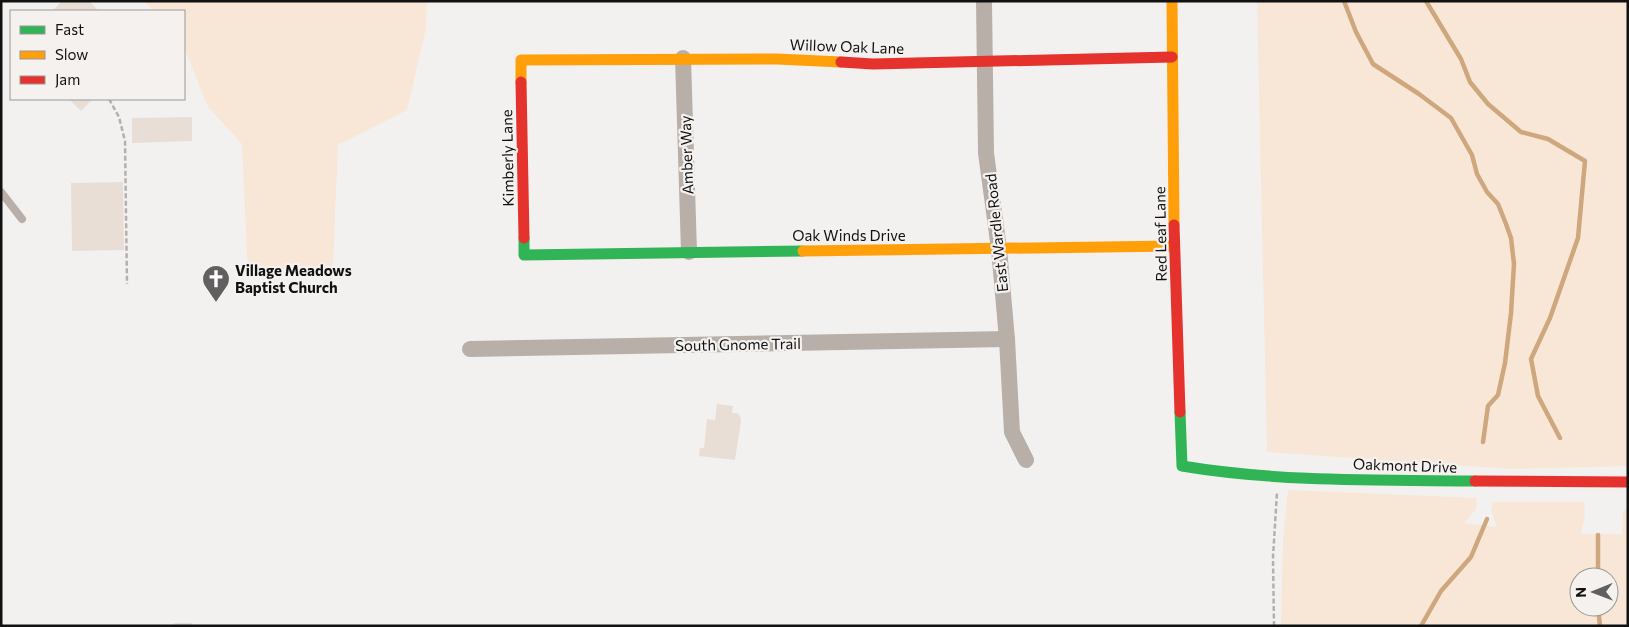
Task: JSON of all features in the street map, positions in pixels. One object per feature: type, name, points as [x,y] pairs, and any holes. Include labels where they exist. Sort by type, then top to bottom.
[{"type":"street","name":"East Wardle Road","points":[[984,1],[986,154],[999,249],[1007,339],[1012,432],[1026,460]]},
{"type":"street","name":"Red Leaf Lane","points":[[1172,1],[1174,246],[1182,466]]},
{"type":"street","name":"Willow Oak Lane","points":[[520,60],[777,59],[873,64],[1172,57]]},
{"type":"street","name":"Amber Way","points":[[683,58],[689,252]]},
{"type":"street","name":"Kimberly Lane","points":[[520,60],[524,255]]},
{"type":"street","name":"Oak Winds Drive","points":[[524,255],[1174,246]]},
{"type":"street","name":"South Gnome Trail","points":[[470,349],[1007,339]]},
{"type":"street","name":"Oakmont Drive","points":[[1182,466],[1213,472],[1278,476],[1474,482],[1628,482]]},
{"type":"lane","points":[[1,192],[22,219]]},
{"type":"path","points":[[109,100],[119,117],[125,141],[127,284]]},
{"type":"path","points":[[1274,626],[1273,557],[1278,476]]},
{"type":"shaded area","points":[[144,1],[427,1],[426,28],[407,110],[338,145],[333,266],[248,274],[242,144],[208,107],[185,50],[185,10],[152,10]]},
{"type":"shaded area","points":[[1257,1],[1628,1],[1628,466],[1512,469],[1267,452]]},
{"type":"shaded area","points":[[1288,490],[1477,498],[1476,509],[1464,523],[1497,527],[1491,510],[1493,502],[1584,502],[1585,515],[1581,534],[1622,534],[1623,513],[1628,506],[1628,626],[1281,626],[1283,540]]},
{"type":"building","points":[[62,1],[89,1],[97,9],[96,10],[53,10]]},
{"type":"building","points":[[70,100],[92,100],[81,111]]},
{"type":"building","points":[[192,117],[192,141],[132,143],[132,118]]},
{"type":"building","points":[[123,182],[124,250],[72,251],[71,183]]},
{"type":"building","points":[[717,404],[733,406],[732,413],[737,413],[740,416],[741,421],[735,460],[699,456],[700,448],[704,448],[707,419],[715,420]]},
{"type":"building","points":[[174,623],[192,623],[192,626],[174,626]]},
{"type":"waterway","points":[[1344,1],[1356,32],[1373,64],[1419,94],[1451,118],[1472,155],[1477,174],[1487,192],[1498,204],[1511,238],[1514,264],[1505,363],[1498,395],[1488,406],[1483,442]]},
{"type":"waterway","points":[[1426,1],[1461,59],[1470,82],[1488,104],[1521,132],[1548,139],[1585,161],[1578,238],[1550,318],[1531,359],[1538,396],[1560,438]]},
{"type":"waterway","points":[[1421,626],[1441,591],[1471,557],[1487,519]]},
{"type":"waterway","points":[[1598,535],[1598,567]]},
{"type":"waterway","points":[[1599,617],[1600,626]]},
{"type":"traffic: fast","points":[[524,238],[524,255],[803,251]]},
{"type":"traffic: fast","points":[[1180,412],[1182,466],[1291,478],[1475,481]]},
{"type":"traffic: slow","points":[[1172,1],[1174,225]]},
{"type":"traffic: slow","points":[[521,82],[521,60],[777,59],[841,62]]},
{"type":"traffic: slow","points":[[803,251],[1174,246]]},
{"type":"traffic: jam","points":[[841,62],[873,64],[1172,57]]},
{"type":"traffic: jam","points":[[521,82],[524,238]]},
{"type":"traffic: jam","points":[[1174,225],[1180,412]]},
{"type":"traffic: jam","points":[[1475,481],[1628,482]]},
{"type":"place","name":"Village Meadows Baptist Church","points":[[216,303]]}]
